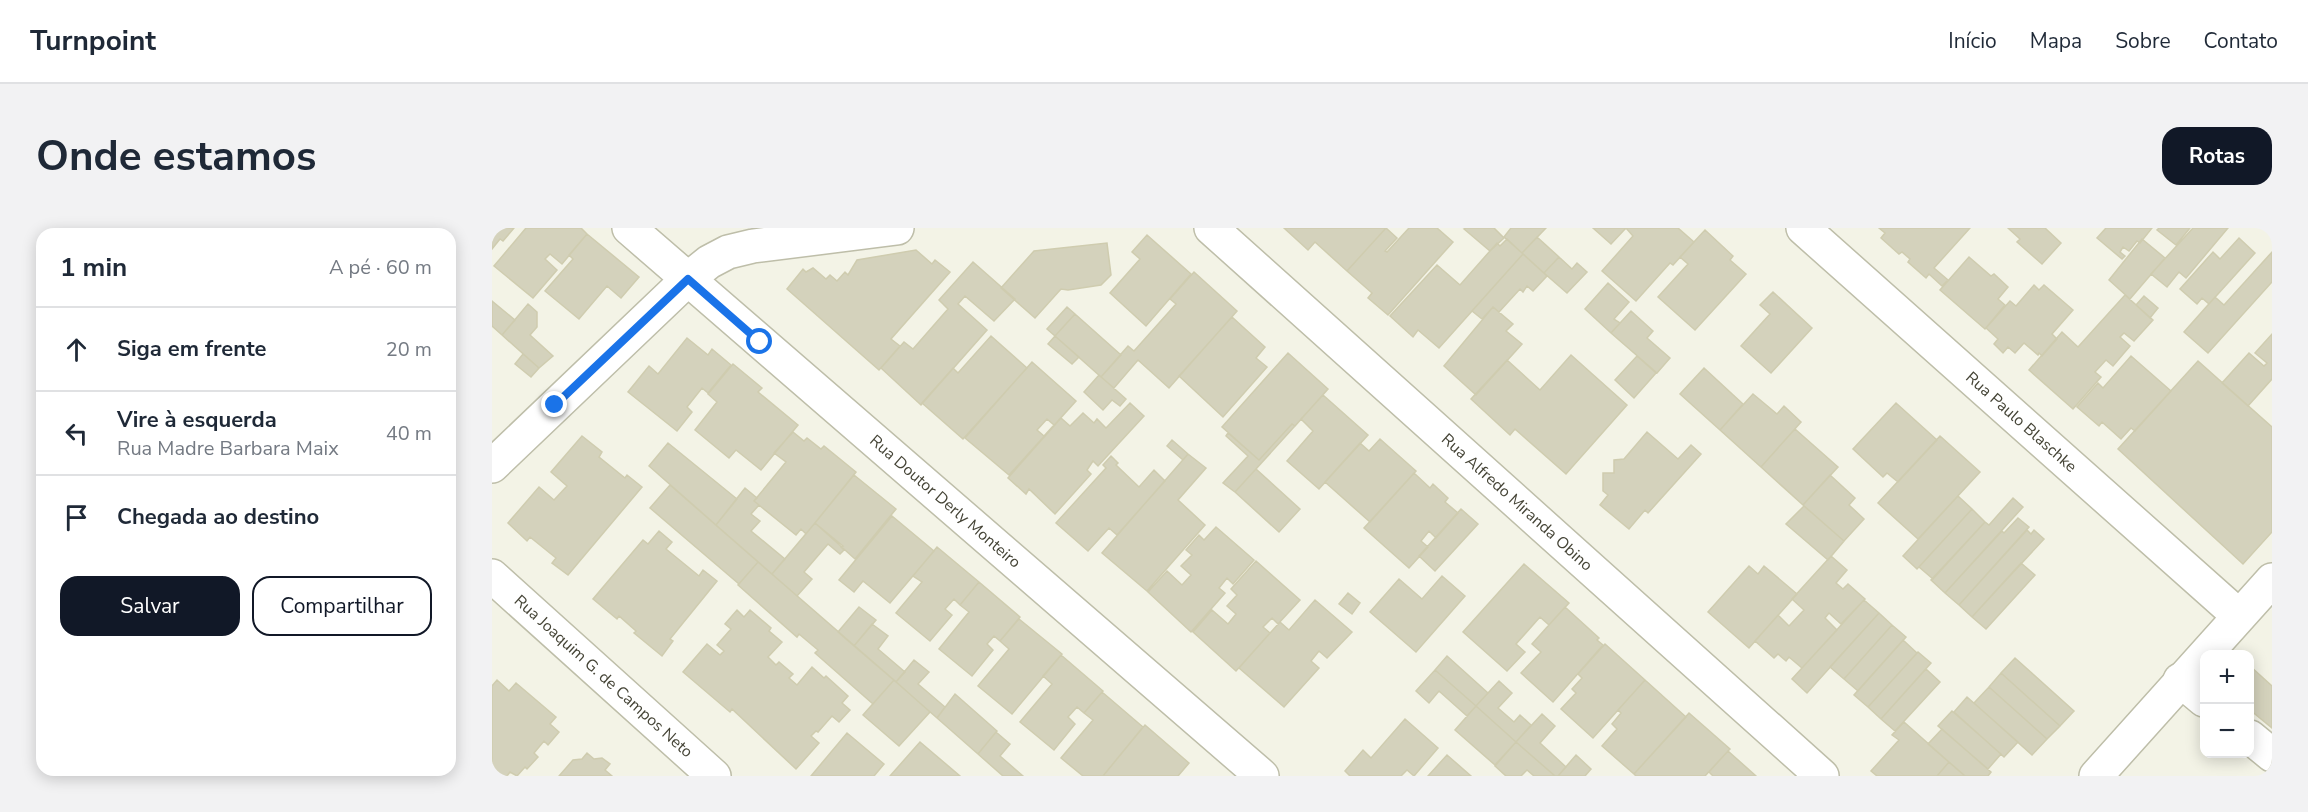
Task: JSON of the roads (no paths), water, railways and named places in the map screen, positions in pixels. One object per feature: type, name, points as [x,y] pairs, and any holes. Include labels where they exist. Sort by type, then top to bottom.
[{"type":"street","name":"Rua Doutor Derly Monteiro","points":[[629,228],[1248,772]]},
{"type":"street","points":[[492,466],[688,279],[709,262],[728,252],[753,246],[897,228]]},
{"type":"street","name":"Rua Alfredo Miranda Obino","points":[[1211,228],[1822,776]]},
{"type":"street","name":"Rua Paulo Blaschke","points":[[1803,228],[2239,616]]},
{"type":"street","name":"Rua Joaquim G. de Campos Neto","points":[[492,576],[714,776]]},
{"type":"street","points":[[2096,776],[2192,690],[2239,616],[2272,580]]},
{"type":"street","points":[[2254,739],[2272,755]]}]
